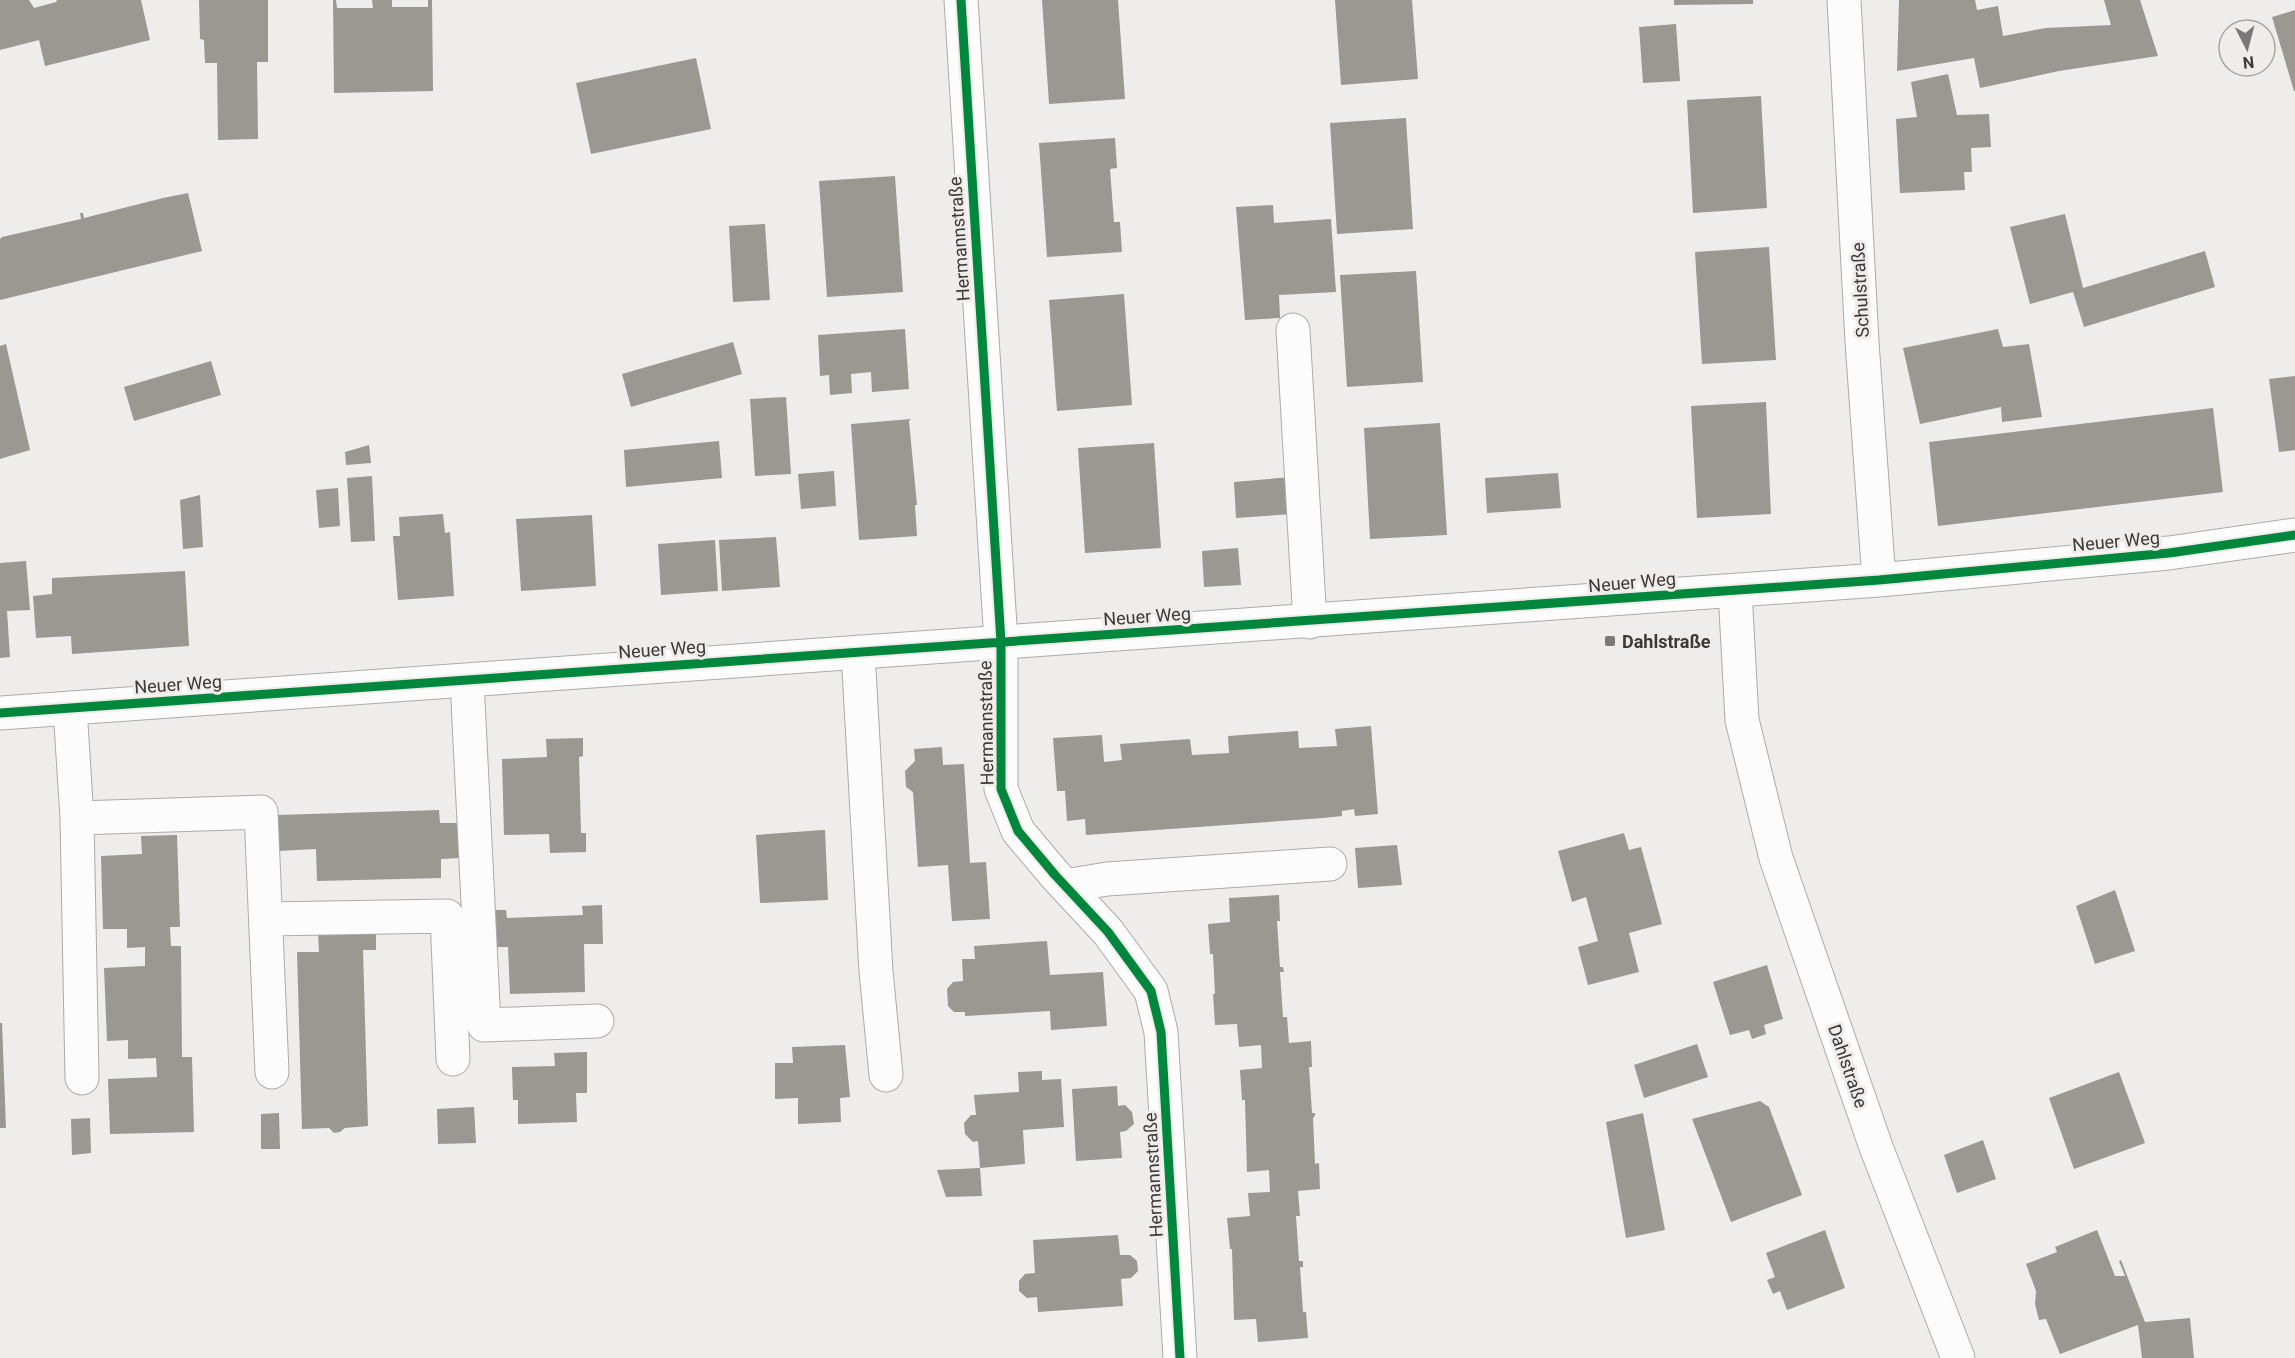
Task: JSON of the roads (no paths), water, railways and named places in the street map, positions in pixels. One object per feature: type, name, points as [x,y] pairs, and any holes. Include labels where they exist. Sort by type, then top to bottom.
[{"type":"street","name":"Hermannstraße","points":[[961,0],[1001,642],[1001,789],[1018,831],[1108,932],[1151,991],[1161,1032],[1180,1358]]},
{"type":"street","name":"Schulstraße","points":[[1844,0],[1862,342],[1879,580]]},
{"type":"street","points":[[1293,330],[1310,622]]},
{"type":"street","name":"Neuer Weg","points":[[0,713],[1879,580],[2169,553],[2295,535]]},
{"type":"street","name":"Dahlstraße","points":[[1735,591],[1742,720],[1776,858],[1876,1147],[1958,1358]]},
{"type":"street","points":[[858,652],[876,971],[886,1075]]},
{"type":"street","points":[[453,1059],[463,915],[467,680]]},
{"type":"street","points":[[70,708],[77,818],[82,1078]]},
{"type":"street","points":[[77,818],[261,812],[272,1072]]},
{"type":"street","points":[[1065,886],[1107,879],[1330,864]]},
{"type":"street","points":[[267,919],[463,915]]},
{"type":"street","points":[[463,915],[484,1025],[597,1021]]},
{"type":"place","name":"Dahlstraße","points":[[1610,641]]}]
